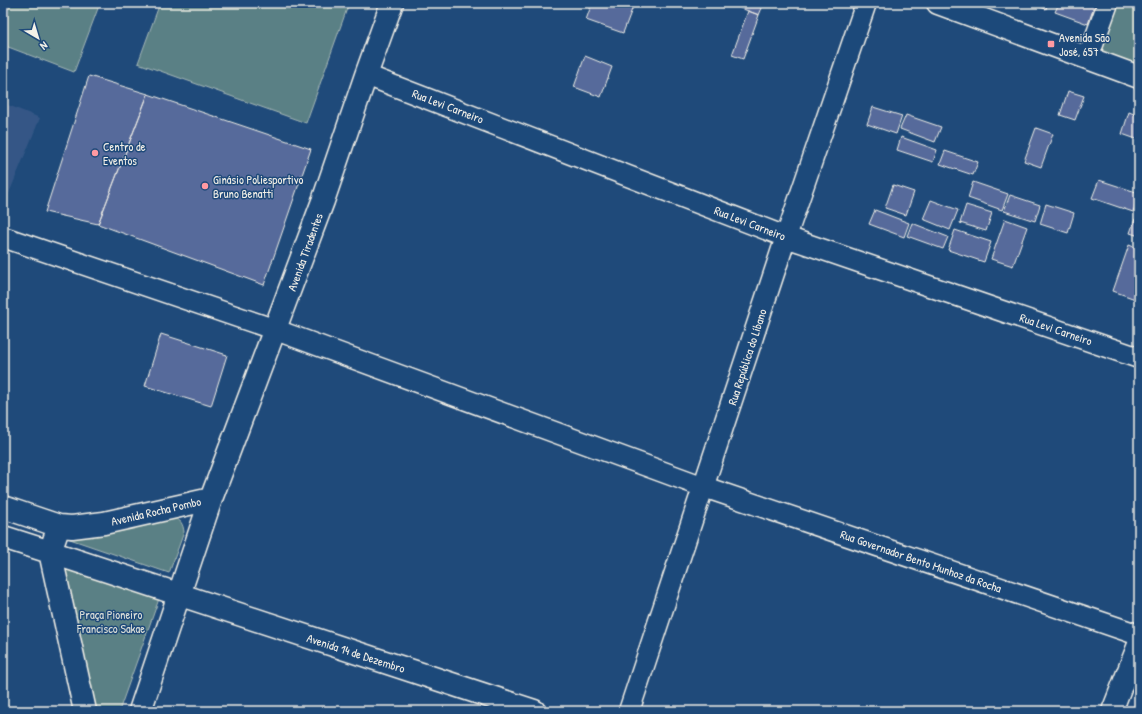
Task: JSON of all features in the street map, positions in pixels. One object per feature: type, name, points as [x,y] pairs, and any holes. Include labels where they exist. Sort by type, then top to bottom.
[{"type":"street","name":"Avenida Tiradentes","points":[[211,499],[276,330],[392,3]]},
{"type":"street","name":"Rua República do Líbano","points":[[629,711],[786,237],[866,3]]},
{"type":"street","points":[[938,3],[1139,77]]},
{"type":"street","points":[[1088,58],[1108,3]]},
{"type":"street","name":"Rua Levi Carneiro","points":[[366,74],[786,237],[1139,358]]},
{"type":"street","name":"Rua Governador Bento Munhoz da Rocha","points":[[3,236],[276,330],[704,487],[1139,635]]},
{"type":"street","name":"Avenida Rocha Pombo","points":[[3,507],[59,526],[72,527],[104,523],[211,499]]},
{"type":"street","name":"Avenida Rocha Pombo","points":[[140,711],[211,499]]},
{"type":"street","points":[[59,526],[50,552],[85,711]]},
{"type":"street","points":[[3,537],[178,595]]},
{"type":"street","name":"Avenida 14 de Dezembro","points":[[178,595],[534,711]]},
{"type":"street","points":[[1112,711],[1139,642]]},
{"type":"shaded area","points":[[3,103],[40,118],[3,208]]},
{"type":"green space","points":[[3,3],[100,3],[74,72],[3,45]]},
{"type":"green space","points":[[160,3],[349,3],[306,123],[138,63]]},
{"type":"green space","points":[[1117,3],[1139,3],[1139,69],[1098,55]]},
{"type":"green space","points":[[173,517],[178,519],[181,523],[184,532],[169,573],[67,538]]},
{"type":"green space","name":"Praça Pioneiro Francisco Sakae","points":[[56,565],[160,596],[119,711],[96,711]]},
{"type":"building","points":[[592,3],[634,4],[623,33],[586,20]]},
{"type":"building","points":[[736,3],[764,3],[759,15],[735,6]]},
{"type":"building","points":[[1028,3],[1048,3],[1046,9]]},
{"type":"building","points":[[1059,3],[1095,4],[1088,24],[1055,12]]},
{"type":"building","points":[[748,11],[759,15],[743,59],[732,55]]},
{"type":"building","points":[[585,56],[612,67],[601,97],[574,87]]},
{"type":"building","name":"Centro de Eventos","points":[[89,76],[148,94],[98,224],[45,212]]},
{"type":"building","points":[[1068,91],[1084,96],[1075,120],[1060,115]]},
{"type":"building","name":"Ginásio Poliesportivo Bruno Benatti","points":[[148,94],[311,149],[264,285],[98,224]]},
{"type":"building","points":[[873,107],[902,116],[896,134],[867,124]]},
{"type":"building","points":[[1129,112],[1139,116],[1139,140],[1122,134]]},
{"type":"building","points":[[906,115],[941,127],[935,142],[900,129]]},
{"type":"building","points":[[1036,128],[1053,134],[1041,167],[1024,161]]},
{"type":"building","points":[[901,137],[937,150],[933,162],[897,150]]},
{"type":"building","points":[[945,151],[978,162],[973,175],[940,164]]},
{"type":"building","points":[[1099,180],[1139,193],[1133,212],[1092,198]]},
{"type":"building","points":[[973,182],[1008,194],[1002,210],[968,198]]},
{"type":"building","points":[[893,185],[914,192],[906,215],[885,208]]},
{"type":"building","points":[[1010,195],[1040,205],[1035,221],[1004,211]]},
{"type":"building","points":[[931,200],[958,210],[950,230],[923,219]]},
{"type":"building","points":[[1046,204],[1074,213],[1068,233],[1040,224]]},
{"type":"building","points":[[966,205],[992,213],[986,231],[960,223]]},
{"type":"building","points":[[875,210],[909,223],[904,237],[869,224]]},
{"type":"building","points":[[1005,219],[1027,227],[1013,266],[991,259]]},
{"type":"building","points":[[1135,219],[1139,220],[1139,236],[1130,233]]},
{"type":"building","points":[[912,223],[948,237],[943,249],[907,236]]},
{"type":"building","points":[[955,230],[991,242],[984,262],[948,250]]},
{"type":"building","points":[[1129,245],[1139,249],[1138,300],[1113,291]]},
{"type":"building","points":[[161,334],[227,355],[211,406],[145,386]]},
{"type":"place","name":"Avenida São José, 657","points":[[1051,44]]},
{"type":"place","name":"Centro de Eventos","points":[[95,153]]},
{"type":"place","name":"Ginásio Poliesportivo Bruno Benatti","points":[[205,186]]}]
